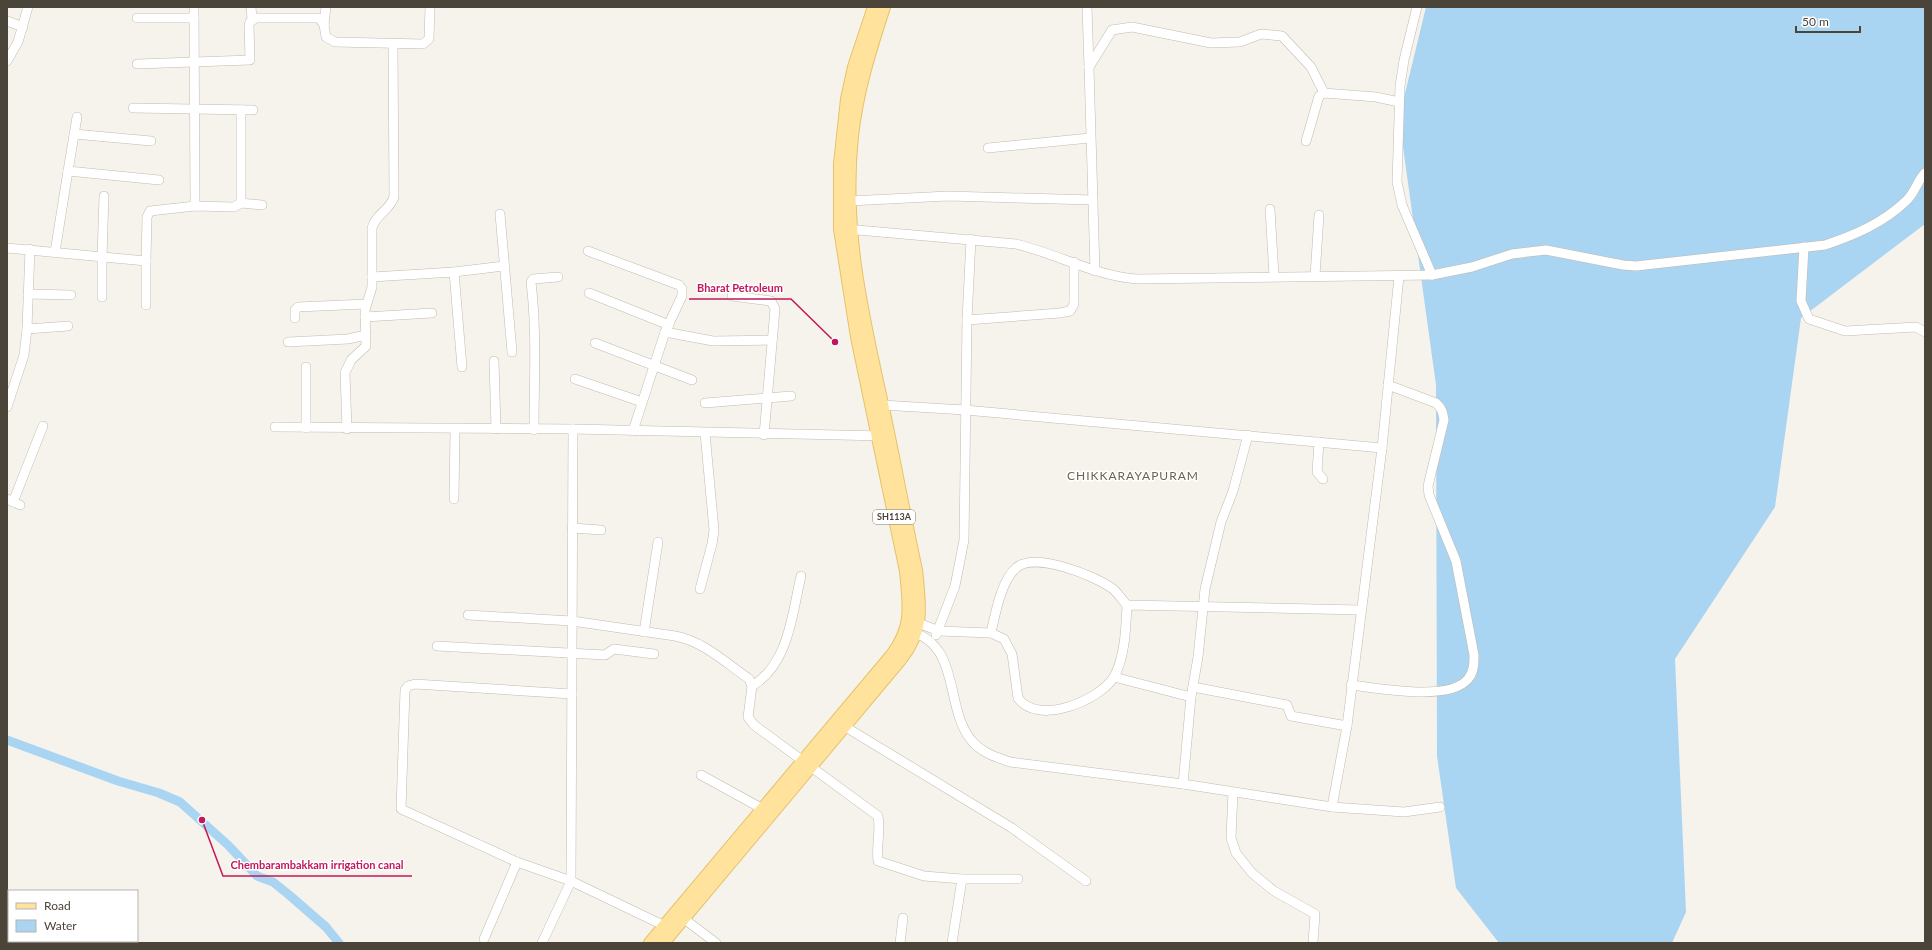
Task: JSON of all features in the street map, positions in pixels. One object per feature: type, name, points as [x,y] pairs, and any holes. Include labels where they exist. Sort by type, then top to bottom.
[{"type":"main road","name":"SH113A","points":[[650,943],[683,918],[807,763],[840,724],[905,654],[919,601],[916,570],[848,293],[840,164],[847,99],[852,74],[874,7]]},
{"type":"main road","name":"SH113A","points":[[882,436],[882,405],[845,229],[850,201],[852,136],[857,101],[864,70],[884,7]]},
{"type":"main road","name":"SH113A","points":[[663,943],[669,928],[763,809],[807,763]]},
{"type":"street","points":[[9,57],[18,42],[28,7]]},
{"type":"street","points":[[194,7],[195,206]]},
{"type":"street","points":[[137,64],[250,60],[249,25],[252,19],[251,7]]},
{"type":"street","points":[[326,7],[324,25],[326,37],[335,42],[394,44],[423,44],[428,42],[430,39],[430,7]]},
{"type":"street","points":[[1087,7],[1095,271]]},
{"type":"street","points":[[1417,7],[1404,60],[1399,102],[1396,166],[1399,197],[1432,275]]},
{"type":"street","points":[[137,18],[194,18]]},
{"type":"street","points":[[252,19],[315,18],[322,21],[324,25]]},
{"type":"street","points":[[7,21],[23,27]]},
{"type":"street","points":[[1089,67],[1112,30],[1132,28],[1211,43],[1240,42],[1261,34],[1282,36],[1311,67],[1324,93]]},
{"type":"street","points":[[347,429],[345,373],[351,360],[366,346],[366,304],[372,287],[372,228],[374,221],[390,205],[394,197],[394,44]]},
{"type":"street","points":[[1306,141],[1319,96],[1324,93],[1376,97],[1399,102]]},
{"type":"street","points":[[133,108],[254,110]]},
{"type":"street","points":[[241,110],[241,203]]},
{"type":"street","points":[[55,252],[77,117]]},
{"type":"street","points":[[74,134],[151,141]]},
{"type":"street","points":[[988,148],[1090,138]]},
{"type":"street","points":[[68,171],[159,180]]},
{"type":"street","points":[[845,229],[1016,244],[1039,250],[1118,278],[1137,279],[1432,275],[1472,267],[1512,254],[1546,250],[1623,265],[1636,266],[1825,245],[1847,238],[1870,227],[1907,201],[1921,177],[1925,173]]},
{"type":"street","points":[[102,297],[104,196]]},
{"type":"street","points":[[850,201],[948,196],[1093,200]]},
{"type":"street","points":[[146,305],[147,217],[150,211],[195,206],[234,207],[241,203],[262,205]]},
{"type":"street","points":[[1270,209],[1274,276]]},
{"type":"street","points":[[500,214],[512,352]]},
{"type":"street","points":[[1315,276],[1319,215]]},
{"type":"street","points":[[932,643],[955,586],[964,540],[967,320],[971,239]]},
{"type":"street","points":[[1804,247],[1801,301],[1809,318],[1845,331],[1916,327],[1925,332]]},
{"type":"street","points":[[7,248],[146,261]]},
{"type":"street","points":[[7,407],[24,355],[28,329],[30,249]]},
{"type":"street","points":[[588,251],[679,285],[682,289],[682,296],[667,328],[633,431]]},
{"type":"street","points":[[967,320],[1060,314],[1070,311],[1074,304],[1074,262]]},
{"type":"street","points":[[372,277],[454,272],[504,266]]},
{"type":"street","points":[[454,272],[462,367]]},
{"type":"street","points":[[1332,807],[1347,726],[1382,448],[1399,276]]},
{"type":"street","points":[[534,430],[536,345],[531,282],[533,279],[558,277]]},
{"type":"street","points":[[589,293],[667,328],[713,341],[772,340]]},
{"type":"street","points":[[28,294],[71,295]]},
{"type":"street","points":[[732,296],[771,302],[775,309],[764,435]]},
{"type":"street","points":[[295,318],[295,310],[298,307],[366,304]]},
{"type":"street","points":[[365,317],[432,313]]},
{"type":"street","points":[[28,329],[68,326]]},
{"type":"street","points":[[288,342],[348,339],[366,335]]},
{"type":"street","points":[[595,343],[692,380]]},
{"type":"street","points":[[494,361],[496,430]]},
{"type":"street","points":[[306,367],[306,428]]},
{"type":"street","points":[[575,379],[642,402]]},
{"type":"street","points":[[1352,685],[1424,693],[1443,691],[1459,685],[1468,679],[1473,668],[1474,655],[1456,561],[1429,495],[1428,486],[1444,420],[1443,414],[1440,407],[1436,403],[1388,385]]},
{"type":"street","points":[[705,403],[791,396]]},
{"type":"street","points":[[882,405],[965,410],[1382,448]]},
{"type":"street","points":[[13,502],[43,426]]},
{"type":"street","points":[[275,427],[347,429],[573,430],[764,435],[882,436]]},
{"type":"street","points":[[454,499],[455,429]]},
{"type":"street","points":[[542,943],[571,881],[573,430]]},
{"type":"street","points":[[700,589],[712,544],[714,530],[712,488],[705,433]]},
{"type":"street","points":[[1183,784],[1191,697],[1198,657],[1205,589],[1216,540],[1248,436]]},
{"type":"street","points":[[1319,442],[1317,472],[1323,479]]},
{"type":"street","points":[[572,528],[600,530]]},
{"type":"street","points":[[644,632],[658,542]]},
{"type":"street","points":[[912,627],[938,631],[991,633],[1004,639],[1012,654],[1018,698],[1022,704],[1031,708],[1046,710],[1061,709],[1079,704],[1095,695],[1114,677],[1125,636],[1127,605],[1114,589],[1095,579],[1074,570],[1040,562],[1030,562],[1015,568],[1010,576],[996,609],[991,633]]},
{"type":"street","points":[[752,686],[762,680],[771,671],[779,657],[787,636],[801,576]]},
{"type":"street","points":[[1127,605],[1203,605],[1361,610]]},
{"type":"street","points":[[468,615],[572,621],[687,638],[749,679],[752,686],[748,718],[754,725],[878,816],[880,824],[877,853],[878,861],[924,876],[962,879],[1018,879]]},
{"type":"street","points":[[912,627],[932,643],[946,666],[964,731],[973,743],[989,754],[1010,762],[1183,784],[1332,807],[1404,812],[1440,807]]},
{"type":"street","points":[[437,646],[605,655],[614,649],[654,654]]},
{"type":"street","points":[[1114,677],[1191,697]]},
{"type":"street","points":[[572,694],[415,684],[408,686],[405,690],[401,809],[516,862],[571,881],[669,928]]},
{"type":"street","points":[[1193,687],[1287,705],[1291,716],[1347,726]]},
{"type":"street","points":[[840,724],[1012,828],[1086,881]]},
{"type":"street","points":[[701,775],[763,809]]},
{"type":"street","points":[[1233,792],[1231,838],[1236,853],[1252,873],[1274,891],[1315,914],[1313,943]]},
{"type":"street","points":[[484,939],[516,862]]},
{"type":"street","points":[[952,943],[962,879]]},
{"type":"street","points":[[683,918],[716,943]]},
{"type":"street","points":[[900,943],[903,918]]},
{"type":"water","points":[[1426,7],[1925,7],[1925,224],[1801,318],[1775,507],[1675,659],[1686,912],[1672,943],[1499,943],[1456,888],[1437,756],[1436,385],[1399,118]]},
{"type":"waterway","points":[[7,740],[118,781],[159,793],[180,802],[228,845],[257,876],[273,882],[288,894],[326,927],[339,943]]},
{"type":"place","name":"Bharat Petroleum","points":[[835,342]]},
{"type":"place","name":"Chembarambakkam irrigation canal","points":[[202,820]]},
{"type":"district","name":"CHIKKARAYAPURAM","points":[[1133,476]]}]
